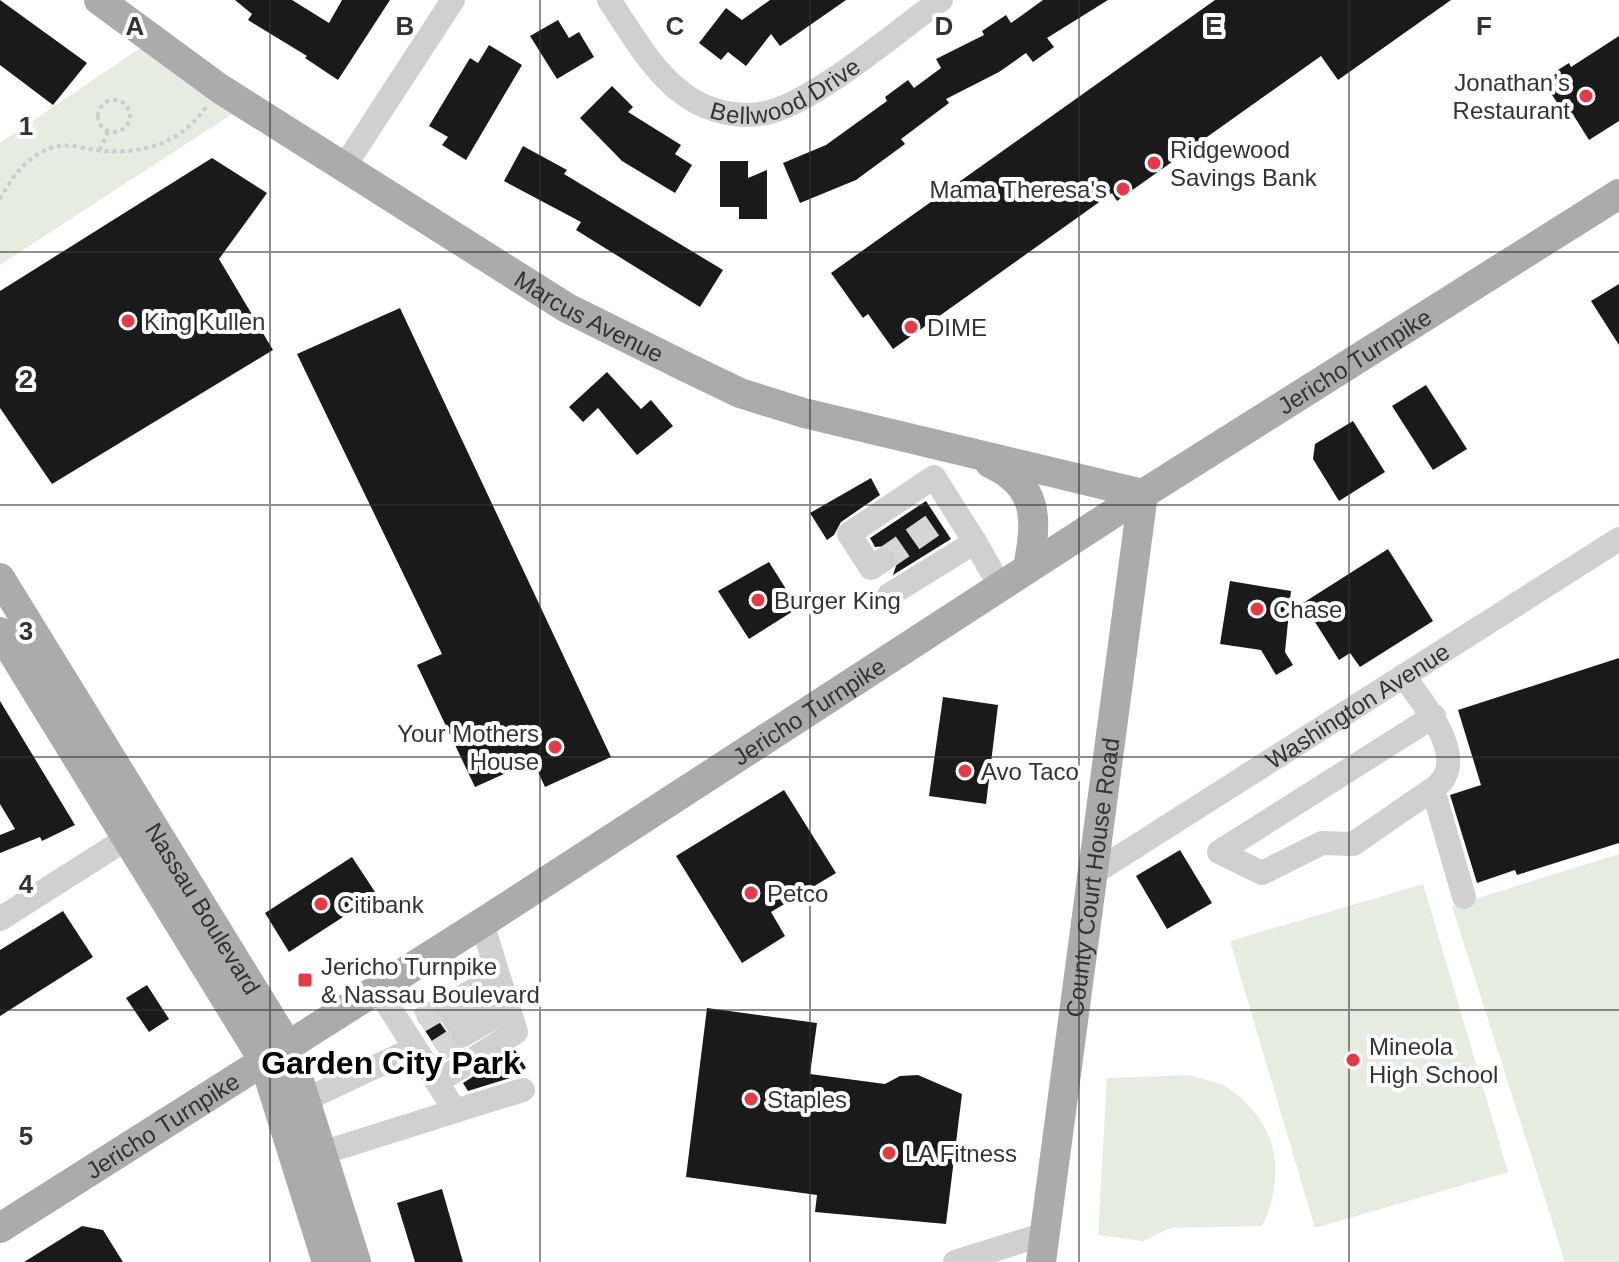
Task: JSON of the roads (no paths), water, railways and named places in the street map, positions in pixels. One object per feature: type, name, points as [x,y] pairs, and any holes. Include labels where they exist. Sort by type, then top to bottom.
[{"type":"main road","name":"Marcus Avenue","points":[[99,0],[219,88],[567,308],[740,393],[804,413],[1143,494]]},
{"type":"main road","name":"Jericho Turnpike","points":[[0,1228],[482,923],[1143,494],[1619,194]]},
{"type":"main road","points":[[940,444],[992,463],[1020,481],[1033,510],[1028,568]]},
{"type":"main road","name":"County Court House Road","points":[[1043,1248],[1143,494]]},
{"type":"main road","name":"Nassau Boulevard","points":[[0,578],[9,614],[305,1100],[356,1262]]},
{"type":"main road","name":"Nassau Boulevard","points":[[0,632],[139,831]]},
{"type":"main road","name":"Nassau Boulevard","points":[[276,1054],[327,1262]]},
{"type":"street","name":"Bellwood Drive","points":[[609,0],[654,64],[676,87],[694,101],[731,115],[771,112],[808,95],[941,0]]},
{"type":"street","points":[[344,167],[461,1]]},
{"type":"street","points":[[883,560],[871,568],[849,534],[934,477],[947,516],[975,542],[1000,586]]},
{"type":"street","name":"Washington Avenue","points":[[1094,873],[1619,539]]},
{"type":"street","points":[[889,595],[975,542]]},
{"type":"street","points":[[1403,676],[1434,716],[1451,768],[1446,781],[1353,844],[1322,843],[1262,873],[1219,852],[1434,716]]},
{"type":"street","points":[[1433,789],[1464,897]]},
{"type":"street","points":[[0,919],[139,831]]},
{"type":"street","points":[[305,1100],[422,1047],[516,1032],[482,923]]},
{"type":"street","points":[[377,988],[422,1047],[455,1111]]},
{"type":"street","points":[[502,993],[454,1020],[502,993]]},
{"type":"street","points":[[322,1153],[523,1090]]},
{"type":"street","points":[[955,1262],[1043,1248]]},
{"type":"tunnel","points":[[883,560],[939,521]]},
{"type":"tunnel","points":[[419,1021],[445,1006]]},
{"type":"tunnel","points":[[438,1051],[463,1035]]},
{"type":"place","name":"Jonathan’s Restaurant","points":[[1586,96]]},
{"type":"place","name":"Ridgewood Savings Bank","points":[[1154,163]]},
{"type":"place","name":"Mama Theresa's","points":[[1123,189]]},
{"type":"place","name":"King Kullen","points":[[128,321]]},
{"type":"place","name":"DIME","points":[[911,327]]},
{"type":"place","name":"Burger King","points":[[758,600]]},
{"type":"place","name":"Chase","points":[[1257,609]]},
{"type":"place","name":"Your Mothers House","points":[[555,747]]},
{"type":"place","name":"Avo Taco","points":[[965,771]]},
{"type":"place","name":"Petco","points":[[751,893]]},
{"type":"place","name":"Citibank","points":[[321,904]]},
{"type":"place","name":"Jericho Turnpike & Nassau Boulevard","points":[[305,980]]},
{"type":"place","name":"Mineola High School","points":[[1353,1060]]},
{"type":"place","name":"Staples","points":[[751,1099]]},
{"type":"place","name":"LA Fitness","points":[[889,1153]]},
{"type":"district","name":"Garden City Park","points":[[391,1063]]}]
